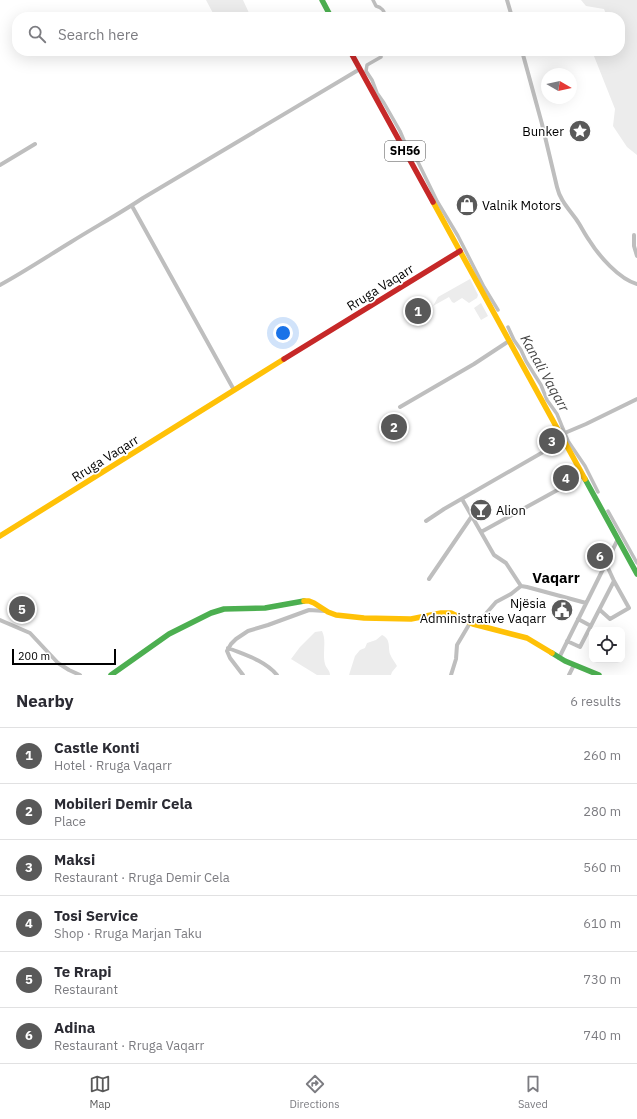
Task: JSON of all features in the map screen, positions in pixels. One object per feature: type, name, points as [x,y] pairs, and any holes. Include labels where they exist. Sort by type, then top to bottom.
[{"type":"main road","points":[[322,0],[328,12]]},
{"type":"main road","name":"SH56","points":[[353,56],[509,341],[563,435],[583,476],[637,574]]},
{"type":"main road","name":"Rruga Vaqarr","points":[[0,536],[341,323],[460,251]]},
{"type":"main road","points":[[111,675],[169,634],[218,610],[265,608],[303,601],[314,603],[336,615],[364,618],[405,619],[418,618],[446,612],[456,615],[473,624],[527,638],[559,658],[596,674]]},
{"type":"street","points":[[507,0],[511,12]]},
{"type":"street","points":[[523,56],[561,198],[599,253],[628,281],[637,284]]},
{"type":"street","points":[[0,285],[360,69]]},
{"type":"street","points":[[0,165],[35,144]]},
{"type":"street","points":[[132,206],[234,390]]},
{"type":"street","points":[[634,235],[634,246],[637,256]]},
{"type":"street","points":[[400,407],[474,364],[509,341]]},
{"type":"street","points":[[426,520],[563,435],[637,399]]},
{"type":"street","points":[[481,532],[583,476]]},
{"type":"street","points":[[462,499],[494,555],[506,563],[521,586],[586,603]]},
{"type":"street","points":[[429,579],[472,516]]},
{"type":"street","points":[[559,658],[618,539]]},
{"type":"street","points":[[600,610],[610,619],[629,608],[608,568],[605,566]]},
{"type":"street","points":[[567,641],[580,647],[614,581]]},
{"type":"street","points":[[451,675],[456,659],[457,645],[473,624],[496,602],[511,594],[521,586]]},
{"type":"street","points":[[243,675],[228,654],[228,648],[236,639],[248,632],[309,610],[328,612]]},
{"type":"street","points":[[578,619],[592,626]]},
{"type":"street","points":[[0,620],[30,633],[58,663],[80,675]]},
{"type":"street","points":[[228,648],[261,662],[277,675]]},
{"type":"street","points":[[570,675],[574,665]]},
{"type":"shaded area","points":[[206,0],[243,0],[249,12],[212,12]]},
{"type":"shaded area","points":[[581,0],[637,0],[637,155],[627,147],[613,126],[615,109],[594,56],[625,56],[625,12],[605,12],[604,9],[586,6]]},
{"type":"shaded area","points":[[470,279],[478,295],[477,298],[469,303],[462,298],[454,303],[449,297],[433,306],[438,297]]},
{"type":"shaded area","points":[[481,303],[488,316],[481,320],[474,308]]},
{"type":"shaded area","points":[[322,631],[324,639],[324,660],[330,675],[317,675],[291,659],[300,647],[315,632]]},
{"type":"shaded area","points":[[382,635],[388,641],[390,654],[397,666],[391,675],[349,675],[355,656],[360,650],[365,648],[367,643],[376,640]]},
{"type":"waterway","points":[[373,0],[376,6],[380,7],[384,12]]},
{"type":"waterway","points":[[381,56],[367,65],[366,71],[372,80],[377,93],[400,131],[408,150],[418,162],[437,201],[458,236],[484,287],[498,310]]},
{"type":"waterway","name":"Kanali Vaqarr","points":[[508,327],[514,340],[541,385],[547,400],[557,414],[568,441],[585,466],[598,492]]},
{"type":"waterway","name":"Kanali Vaqarr","points":[[608,511],[637,563]]},
{"type":"traffic: fast","points":[[322,0],[328,12]]},
{"type":"traffic: fast","points":[[585,479],[637,574]]},
{"type":"traffic: fast","points":[[111,675],[169,634],[211,613],[224,609],[265,608],[304,601]]},
{"type":"traffic: fast","points":[[552,653],[565,661],[599,675]]},
{"type":"traffic: slow","points":[[433,202],[585,479]]},
{"type":"traffic: slow","points":[[0,536],[284,359]]},
{"type":"traffic: slow","points":[[304,601],[314,603],[336,615],[364,618],[411,619],[441,613],[451,613],[473,624],[527,638],[552,653]]},
{"type":"traffic: jam","points":[[353,56],[433,202]]},
{"type":"traffic: jam","points":[[284,359],[460,251]]},
{"type":"place","name":"Bunker","points":[[580,131]]},
{"type":"place","name":"Valnik Motors","points":[[467,205]]},
{"type":"place","name":"Castle Konti","points":[[418,311]]},
{"type":"place","name":"Mobileri Demir Cela","points":[[394,427]]},
{"type":"place","name":"Maksi","points":[[552,441]]},
{"type":"place","name":"Tosi Service","points":[[566,478]]},
{"type":"place","name":"Alion","points":[[481,510]]},
{"type":"place","name":"Adina","points":[[600,556]]},
{"type":"place","name":"Te Rrapi","points":[[22,609]]},
{"type":"place","name":"Njësia Administrative Vaqarr","points":[[562,610]]},
{"type":"district","name":"Vaqarr","points":[[556,578]]}]
